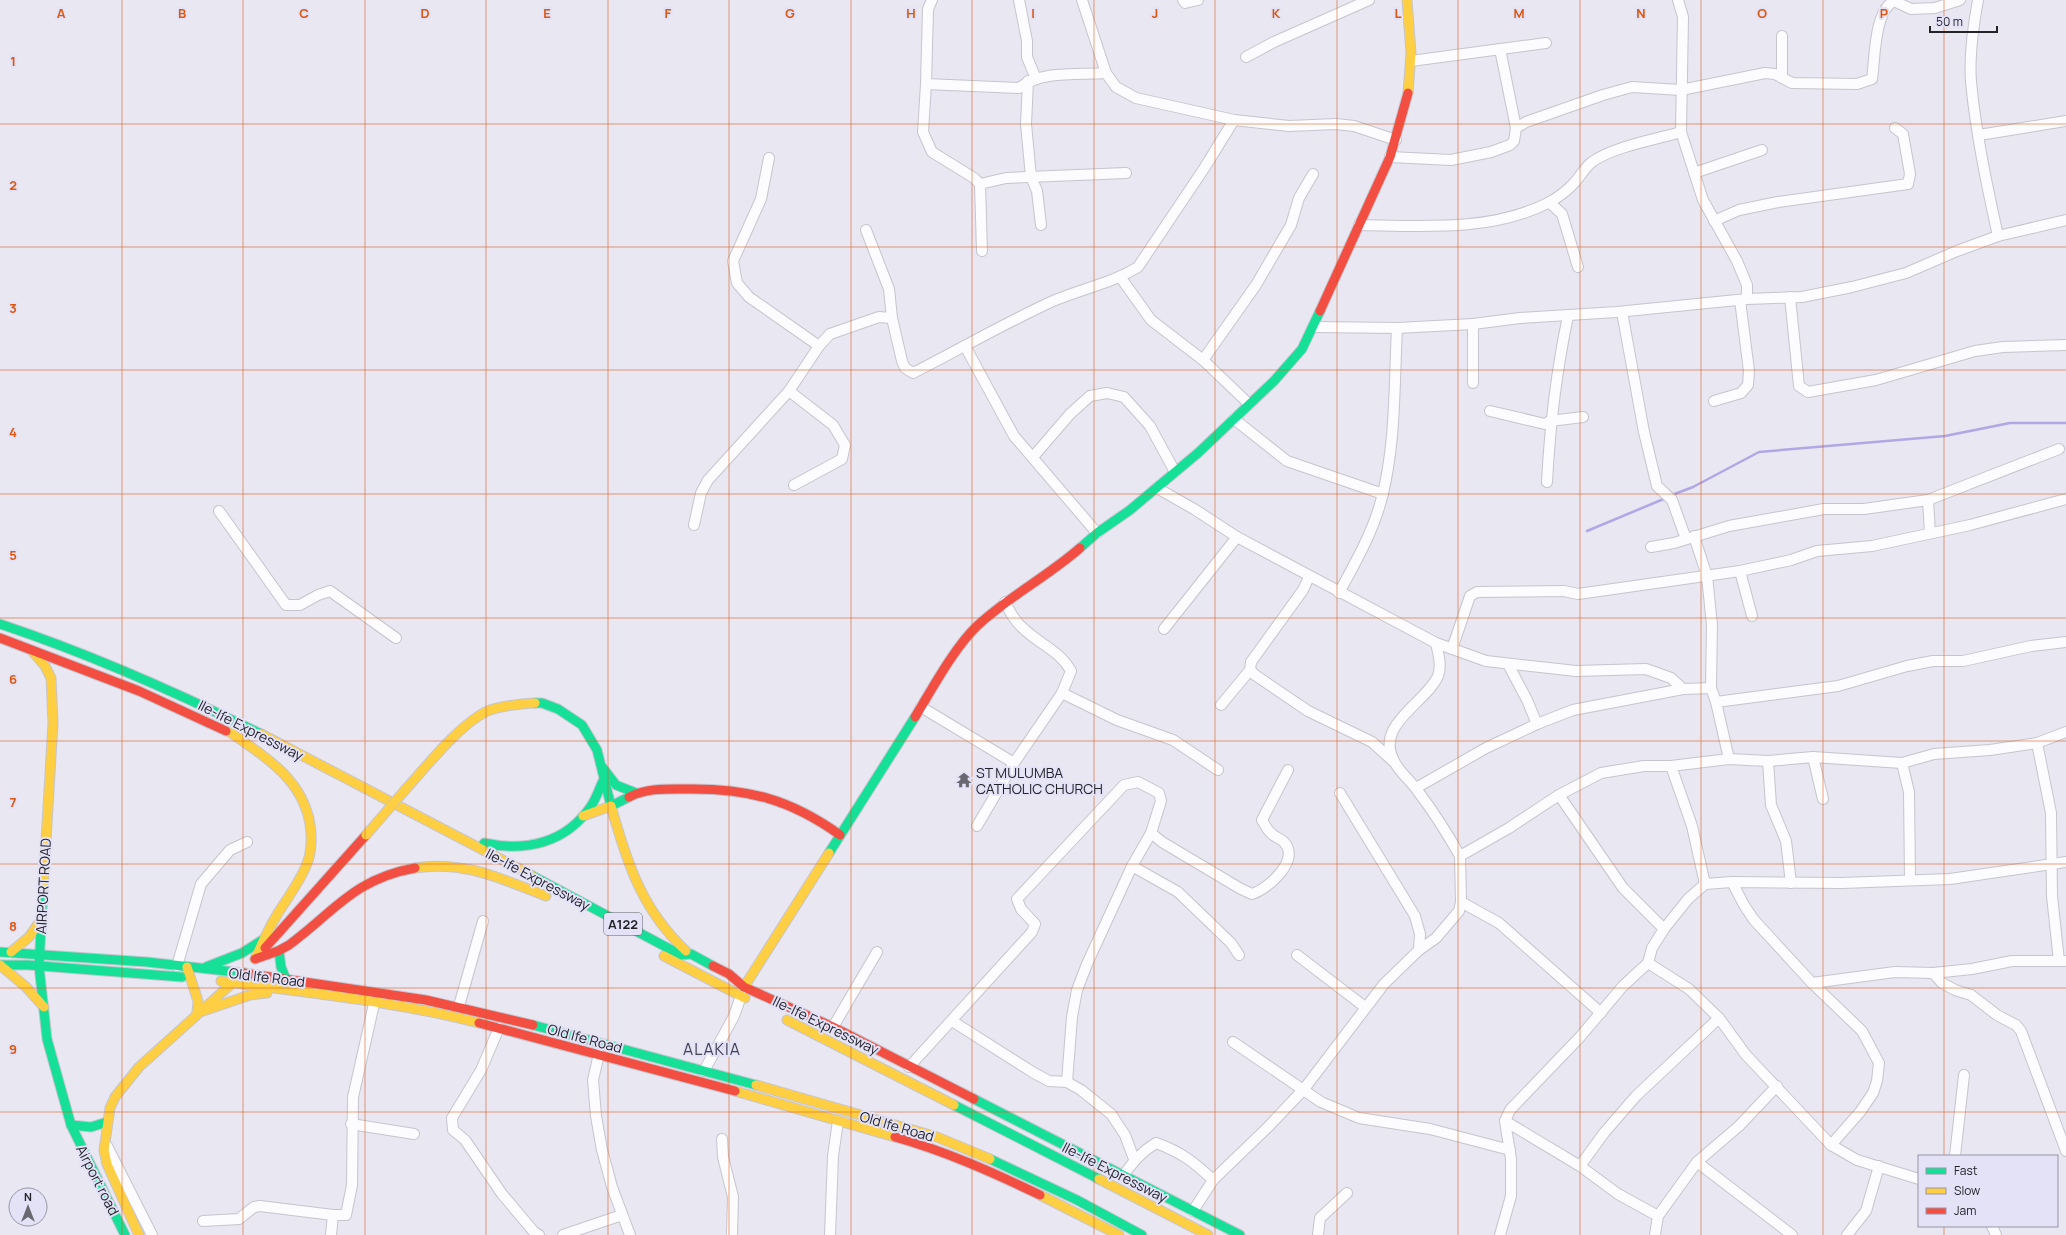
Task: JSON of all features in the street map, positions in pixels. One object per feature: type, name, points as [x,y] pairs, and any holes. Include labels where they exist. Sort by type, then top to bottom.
[{"type":"main road","points":[[743,992],[920,707],[961,646],[976,627],[1005,602],[1064,562],[1097,533],[1157,488],[1274,381],[1302,349],[1390,157],[1396,140],[1408,99],[1411,60],[1407,0]]},
{"type":"main road","name":"Ile-Ife Expressway","points":[[0,624],[58,645],[190,699],[442,828],[681,954],[691,954],[729,974],[743,992],[755,1003]]},
{"type":"main road","name":"Ile-Ife Expressway","points":[[0,638],[139,691],[231,733],[280,759]]},
{"type":"main road","name":"AIRPORT ROAD","points":[[30,650],[45,666],[51,678],[53,723],[39,966],[47,1039],[71,1125]]},
{"type":"main road","points":[[71,1125],[91,1128],[107,1122],[116,1097],[125,1083],[139,1067],[197,1013],[233,983],[366,835],[404,790],[470,721],[490,710],[516,704],[542,703],[558,709],[582,725],[597,750],[603,781],[625,858],[642,896],[663,928],[691,954]]},
{"type":"main road","points":[[231,733],[264,755],[291,781],[301,793],[307,808],[312,839],[306,867],[264,939],[255,958]]},
{"type":"main road","points":[[600,764],[616,785],[636,793]]},
{"type":"main road","points":[[442,828],[474,840],[513,849],[532,846],[562,836],[573,828],[592,805],[603,781]]},
{"type":"main road","points":[[583,816],[611,806],[636,793],[668,789],[716,788],[752,792],[799,808],[819,819],[840,835]]},
{"type":"main road","points":[[378,809],[392,816]]},
{"type":"main road","points":[[842,818],[852,815]]},
{"type":"main road","points":[[819,819],[831,819]]},
{"type":"main road","name":"Ile-Ife Expressway","points":[[279,951],[292,943],[354,892],[368,883],[399,872],[420,868],[457,866],[475,869],[549,898],[483,863]]},
{"type":"main road","points":[[11,952],[29,936],[41,920]]},
{"type":"main road","points":[[202,969],[239,955],[264,939]]},
{"type":"main road","name":"Ile-Ife Expressway","points":[[633,940],[743,992],[833,1027],[1240,1235]]},
{"type":"main road","points":[[255,958],[279,951],[281,967],[286,979]]},
{"type":"main road","name":"Old Ife Road","points":[[0,952],[148,962],[242,973],[459,1006],[704,1071],[937,1137],[986,1157],[1077,1200],[1142,1235]]},
{"type":"main road","points":[[0,965],[26,987],[44,1007]]},
{"type":"main road","name":"Old Ife Road","points":[[0,965],[39,966],[190,977],[458,1018],[599,1054],[934,1148],[983,1168],[1073,1210],[1119,1235]]},
{"type":"main road","points":[[182,967],[190,977],[198,1001],[197,1013]]},
{"type":"main road","points":[[197,1013],[250,995],[285,991]]},
{"type":"main road","name":"Ile-Ife Expressway","points":[[776,1014],[1208,1235]]},
{"type":"main road","points":[[731,1091],[733,1080]]},
{"type":"main road","name":"Airport road","points":[[107,1122],[104,1150],[107,1164],[139,1235]]},
{"type":"main road","name":"Airport road","points":[[71,1125],[125,1235]]},
{"type":"street","points":[[932,0],[928,9],[923,132],[932,152],[974,178],[980,184],[982,251]]},
{"type":"street","points":[[1019,0],[1027,41],[1027,57],[1032,80],[1026,124],[1031,177],[1036,190],[1040,225]]},
{"type":"street","points":[[1082,0],[1106,73],[1116,87],[1136,98],[1234,120],[1288,126],[1336,124],[1354,126],[1396,140]]},
{"type":"street","points":[[1183,0],[1185,3],[1198,0]]},
{"type":"street","points":[[1246,57],[1274,42],[1369,0]]},
{"type":"street","points":[[1678,0],[1683,17],[1681,132],[1703,200],[1737,261],[1747,286],[1744,299],[1749,371],[1748,385],[1742,393],[1714,401]]},
{"type":"street","points":[[1516,128],[1554,111],[1603,94],[1632,87],[1681,90],[1765,73],[1775,74],[1792,83],[1857,84],[1872,79],[1874,50],[1881,18],[1888,4],[1892,1],[1911,9],[1917,9],[1935,8],[1960,0]]},
{"type":"street","points":[[1978,0],[1972,30],[1971,81],[1979,135],[1998,236]]},
{"type":"street","points":[[1782,36],[1782,78]]},
{"type":"street","points":[[1411,60],[1546,42]]},
{"type":"street","points":[[1390,157],[1451,160],[1491,152],[1510,145],[1514,141],[1516,128],[1500,49]]},
{"type":"street","points":[[926,84],[1019,88],[1032,80],[1046,76],[1106,73]]},
{"type":"street","points":[[866,230],[888,289],[892,318],[902,361],[905,368],[913,373],[1013,319],[1064,296],[1097,284],[1121,278],[1138,267],[1205,167],[1234,120]]},
{"type":"street","points":[[1979,135],[2066,121]]},
{"type":"street","points":[[1714,221],[1739,210],[1778,202],[1908,184],[1910,174],[1904,134],[1896,128]]},
{"type":"street","points":[[1359,225],[1440,226],[1477,223],[1522,214],[1549,202],[1573,185],[1592,162],[1617,150],[1681,132]]},
{"type":"street","points":[[1694,173],[1762,150]]},
{"type":"street","points":[[769,158],[760,198],[733,261],[737,283],[749,297],[819,346]]},
{"type":"street","points":[[980,184],[1006,178],[1126,173]]},
{"type":"street","points":[[1203,360],[1256,285],[1291,225],[1299,198],[1313,174]]},
{"type":"street","points":[[1549,202],[1562,214],[1578,267]]},
{"type":"street","points":[[1313,327],[1397,328],[1473,324],[1520,318],[1622,312],[1744,299],[1790,297],[1852,287],[1906,273],[1957,251],[1998,236],[2066,220]]},
{"type":"street","points":[[1121,278],[1151,320],[1203,360],[1249,404]]},
{"type":"street","points":[[1790,297],[1795,338],[1797,378],[1799,386],[1808,392],[1876,380],[1975,351],[2003,347],[2066,345]]},
{"type":"street","points":[[1622,312],[1644,432],[1657,486],[1672,500],[1707,576],[1712,625],[1711,688],[1716,702],[1729,759]]},
{"type":"street","points":[[1547,482],[1550,421],[1556,369],[1568,316]]},
{"type":"street","points":[[694,525],[701,493],[708,480],[789,390],[819,346],[830,334],[879,317],[892,318]]},
{"type":"street","points":[[1473,324],[1473,383]]},
{"type":"street","points":[[1339,593],[1366,544],[1383,494],[1390,458],[1397,328]]},
{"type":"street","points":[[965,346],[1014,436],[1097,533]]},
{"type":"street","points":[[789,390],[833,424],[845,446],[842,459],[794,485]]},
{"type":"street","points":[[1033,457],[1070,414],[1090,396],[1107,393],[1124,397],[1150,426],[1175,472]]},
{"type":"street","points":[[1490,411],[1545,424],[1550,421],[1583,417]]},
{"type":"street","points":[[1234,419],[1288,461],[1383,494]]},
{"type":"street","points":[[1651,547],[1729,526],[1824,509],[1864,509],[1928,500],[2059,449]]},
{"type":"street","points":[[1157,488],[1194,509],[1237,537],[1339,593],[1436,643],[1486,661],[1508,664],[1576,672],[1646,669],[1672,678],[1683,689]]},
{"type":"street","points":[[1452,649],[1470,596],[1477,592],[1564,591],[1578,594],[1740,571],[1791,560],[1817,551],[1872,546],[1970,524],[2066,499]]},
{"type":"street","points":[[1928,500],[1930,533]]},
{"type":"street","points":[[219,511],[286,606],[300,606],[318,594],[330,591],[396,638]]},
{"type":"street","points":[[1164,629],[1237,537]]},
{"type":"street","points":[[1740,571],[1752,616]]},
{"type":"street","points":[[1221,705],[1250,670],[1251,662],[1303,590],[1309,577]]},
{"type":"street","points":[[977,826],[1014,763],[1062,693],[1071,671],[1064,659],[1025,630],[1012,616],[1005,602]]},
{"type":"street","points":[[1716,702],[1838,686],[1907,666],[1933,661],[1963,661],[2032,646],[2066,642]]},
{"type":"street","points":[[1393,761],[1389,740],[1399,719],[1428,690],[1438,675],[1440,662],[1436,643]]},
{"type":"street","points":[[1508,664],[1528,700],[1537,724]]},
{"type":"street","points":[[1193,1211],[1213,1180],[1268,1127],[1304,1089],[1384,984],[1420,950],[1436,938],[1459,911],[1461,902],[1460,856],[1441,824],[1416,788],[1393,761],[1372,742],[1308,711],[1255,676],[1250,670]]},
{"type":"street","points":[[1416,788],[1486,748],[1537,724],[1573,710],[1683,689],[1711,688]]},
{"type":"street","points":[[1062,693],[1117,720],[1172,740],[1218,770]]},
{"type":"street","points":[[920,707],[1014,763]]},
{"type":"street","points":[[1460,856],[1509,828],[1559,795],[1602,773],[1644,766],[1671,766],[1729,759],[1768,761],[1813,757],[1902,763],[1934,754],[1990,750],[2037,743],[2066,732]]},
{"type":"street","points":[[1372,742],[1389,740]]},
{"type":"street","points":[[1812,983],[1896,972],[1933,973],[1972,969],[2012,961],[2063,961],[2052,896],[2051,813],[2037,743]]},
{"type":"street","points":[[1813,757],[1823,799]]},
{"type":"street","points":[[1768,761],[1771,805],[1786,841],[1792,883]]},
{"type":"street","points":[[1902,763],[1909,792],[1910,880]]},
{"type":"street","points":[[1671,766],[1692,826],[1705,884]]},
{"type":"street","points":[[1151,833],[1162,842],[1252,894],[1262,891],[1288,861],[1289,852],[1284,842],[1270,833],[1262,820],[1288,770]]},
{"type":"street","points":[[909,1066],[952,1021],[1032,932],[1035,924],[1021,910],[1017,899],[1124,784],[1138,782],[1159,793],[1161,801],[1151,833],[1132,866],[1077,990],[1072,1017],[1067,1082]]},
{"type":"street","points":[[1340,793],[1415,916],[1420,934],[1420,950]]},
{"type":"street","points":[[1559,795],[1623,888],[1664,928]]},
{"type":"street","points":[[182,967],[201,884],[230,850],[247,842]]},
{"type":"street","points":[[1500,1235],[1511,1196],[1510,1150],[1505,1121],[1510,1110],[1601,1013],[1623,986],[1648,963],[1652,948],[1664,928],[1688,899],[1705,884],[1732,882],[1842,883],[1950,879],[2066,862]]},
{"type":"street","points":[[1132,866],[1178,892],[1231,943],[1239,955]]},
{"type":"street","points":[[1732,882],[1754,920],[1812,983],[1862,1031],[1879,1062],[1877,1081],[1873,1093],[1860,1112],[1831,1145]]},
{"type":"street","points":[[1461,902],[1499,923],[1601,1013]]},
{"type":"street","points":[[459,1006],[483,921]]},
{"type":"street","points":[[833,1027],[877,952]]},
{"type":"street","points":[[1297,954],[1365,1007]]},
{"type":"street","points":[[1648,963],[1689,989],[1719,1018],[1746,1055],[1777,1086],[1831,1145],[1857,1160],[1918,1179]]},
{"type":"street","points":[[1933,973],[1942,983],[1955,990],[1971,995],[1997,1015],[2016,1025],[2021,1031],[2066,1151]]},
{"type":"street","points":[[704,1071],[734,1016],[743,992]]},
{"type":"street","points":[[203,1221],[239,1218],[254,1207],[260,1206],[333,1215],[346,1215],[349,1208],[352,1184],[351,1124],[353,1097],[374,1004]]},
{"type":"street","points":[[1580,1166],[1604,1132],[1636,1096],[1719,1018]]},
{"type":"street","points":[[952,1021],[1034,1073],[1049,1081],[1067,1082],[1081,1090],[1111,1114],[1125,1135],[1134,1159]]},
{"type":"street","points":[[499,1028],[481,1070],[452,1118],[453,1130],[465,1140],[502,1194],[534,1232],[539,1235]]},
{"type":"street","points":[[1234,1042],[1321,1102],[1359,1118],[1430,1129],[1510,1150]]},
{"type":"street","points":[[599,1054],[593,1080],[596,1116],[602,1150],[612,1187],[630,1235]]},
{"type":"street","points":[[1955,1155],[1964,1076]]},
{"type":"street","points":[[1655,1235],[1658,1216],[1697,1162],[1739,1126],[1777,1086]]},
{"type":"street","points":[[830,1235],[833,1156],[838,1121]]},
{"type":"street","points":[[1505,1121],[1580,1166],[1618,1194],[1658,1216]]},
{"type":"street","points":[[351,1124],[414,1134]]},
{"type":"street","points":[[722,1140],[723,1157],[733,1197],[732,1235]]},
{"type":"street","points":[[105,1143],[152,1235]]},
{"type":"street","points":[[1123,1176],[1134,1159],[1144,1150],[1156,1143],[1182,1153],[1195,1162],[1213,1180]]},
{"type":"street","points":[[1697,1162],[1792,1235]]},
{"type":"street","points":[[1847,1235],[1866,1211],[1878,1166]]},
{"type":"street","points":[[1318,1235],[1320,1218],[1346,1193]]},
{"type":"street","points":[[331,1235],[333,1215]]},
{"type":"street","points":[[563,1235],[622,1215]]},
{"type":"waterway","points":[[1672,495],[1693,487],[1759,452],[1945,436],[2010,423],[2066,423]]},
{"type":"waterway","points":[[1587,531],[1666,498]]},
{"type":"traffic: fast","points":[[1080,548],[1097,533],[1130,510],[1198,453],[1274,381],[1302,349],[1320,311]]},
{"type":"traffic: fast","points":[[0,624],[67,648],[132,674],[261,734]]},
{"type":"traffic: fast","points":[[535,703],[542,703],[558,709],[582,725],[597,750],[611,806],[629,797]]},
{"type":"traffic: fast","points":[[829,853],[915,717]]},
{"type":"traffic: fast","points":[[603,768],[616,785],[636,793]]},
{"type":"traffic: fast","points":[[484,843],[500,846],[530,845],[544,842],[557,836],[570,829],[581,819],[593,803],[603,781]]},
{"type":"traffic: fast","points":[[531,875],[681,955],[691,954],[713,966]]},
{"type":"traffic: fast","points":[[43,891],[39,966],[47,1039],[71,1125],[125,1235]]},
{"type":"traffic: fast","points":[[206,967],[242,953],[264,939]]},
{"type":"traffic: fast","points":[[279,951],[281,967],[286,979]]},
{"type":"traffic: fast","points":[[0,952],[147,962],[244,973]]},
{"type":"traffic: fast","points":[[0,965],[28,965],[182,977]]},
{"type":"traffic: fast","points":[[533,1025],[756,1085]]},
{"type":"traffic: fast","points":[[974,1099],[1240,1235]]},
{"type":"traffic: fast","points":[[954,1105],[1099,1179]]},
{"type":"traffic: fast","points":[[71,1125],[91,1127],[107,1122]]},
{"type":"traffic: fast","points":[[990,1159],[1077,1200],[1142,1235]]},
{"type":"traffic: slow","points":[[1407,0],[1411,53],[1408,93]]},
{"type":"traffic: slow","points":[[32,651],[45,666],[51,678],[53,723],[43,891]]},
{"type":"traffic: slow","points":[[405,790],[456,734],[479,716],[490,710],[501,707],[535,703]]},
{"type":"traffic: slow","points":[[231,733],[269,760],[291,782],[306,808],[311,829],[310,851],[306,866],[297,884],[278,913],[255,959]]},
{"type":"traffic: slow","points":[[261,734],[531,875]]},
{"type":"traffic: slow","points":[[366,835],[405,790]]},
{"type":"traffic: slow","points":[[583,816],[611,806],[630,866],[647,902],[658,919],[686,951]]},
{"type":"traffic: slow","points":[[744,987],[829,853]]},
{"type":"traffic: slow","points":[[415,868],[433,866],[466,869],[498,878],[546,896]]},
{"type":"traffic: slow","points":[[11,952],[29,937],[41,920]]},
{"type":"traffic: slow","points":[[664,956],[745,998]]},
{"type":"traffic: slow","points":[[0,965],[26,987],[44,1007]]},
{"type":"traffic: slow","points":[[187,967],[198,1001],[197,1013],[250,995],[267,993]]},
{"type":"traffic: slow","points":[[139,1235],[107,1164],[104,1150],[110,1108],[115,1097],[139,1067],[239,977]]},
{"type":"traffic: slow","points":[[221,981],[383,1003],[447,1015],[479,1023]]},
{"type":"traffic: slow","points":[[787,1020],[954,1105]]},
{"type":"traffic: slow","points":[[756,1085],[937,1137],[990,1159]]},
{"type":"traffic: slow","points":[[735,1091],[895,1137]]},
{"type":"traffic: slow","points":[[1099,1179],[1208,1235]]},
{"type":"traffic: slow","points":[[1040,1195],[1119,1235]]},
{"type":"traffic: jam","points":[[1320,311],[1390,157],[1408,93]]},
{"type":"traffic: jam","points":[[915,717],[952,657],[968,635],[989,615],[1080,548]]},
{"type":"traffic: jam","points":[[0,638],[139,691],[226,731]]},
{"type":"traffic: jam","points":[[629,797],[643,792],[664,789],[708,789],[748,794],[767,798],[803,812],[840,835]]},
{"type":"traffic: jam","points":[[265,948],[366,835]]},
{"type":"traffic: jam","points":[[255,959],[278,951],[289,945],[360,888],[394,873],[415,868]]},
{"type":"traffic: jam","points":[[713,966],[729,974],[744,987],[833,1027],[974,1099]]},
{"type":"traffic: jam","points":[[244,973],[426,1000],[533,1025]]},
{"type":"traffic: jam","points":[[479,1023],[735,1091]]},
{"type":"traffic: jam","points":[[895,1137],[968,1163],[1040,1195]]},
{"type":"place","name":"ST MULUMBA CATHOLIC CHURCH","points":[[964,780]]},
{"type":"district","name":"ALAKIA","points":[[712,1049]]}]
